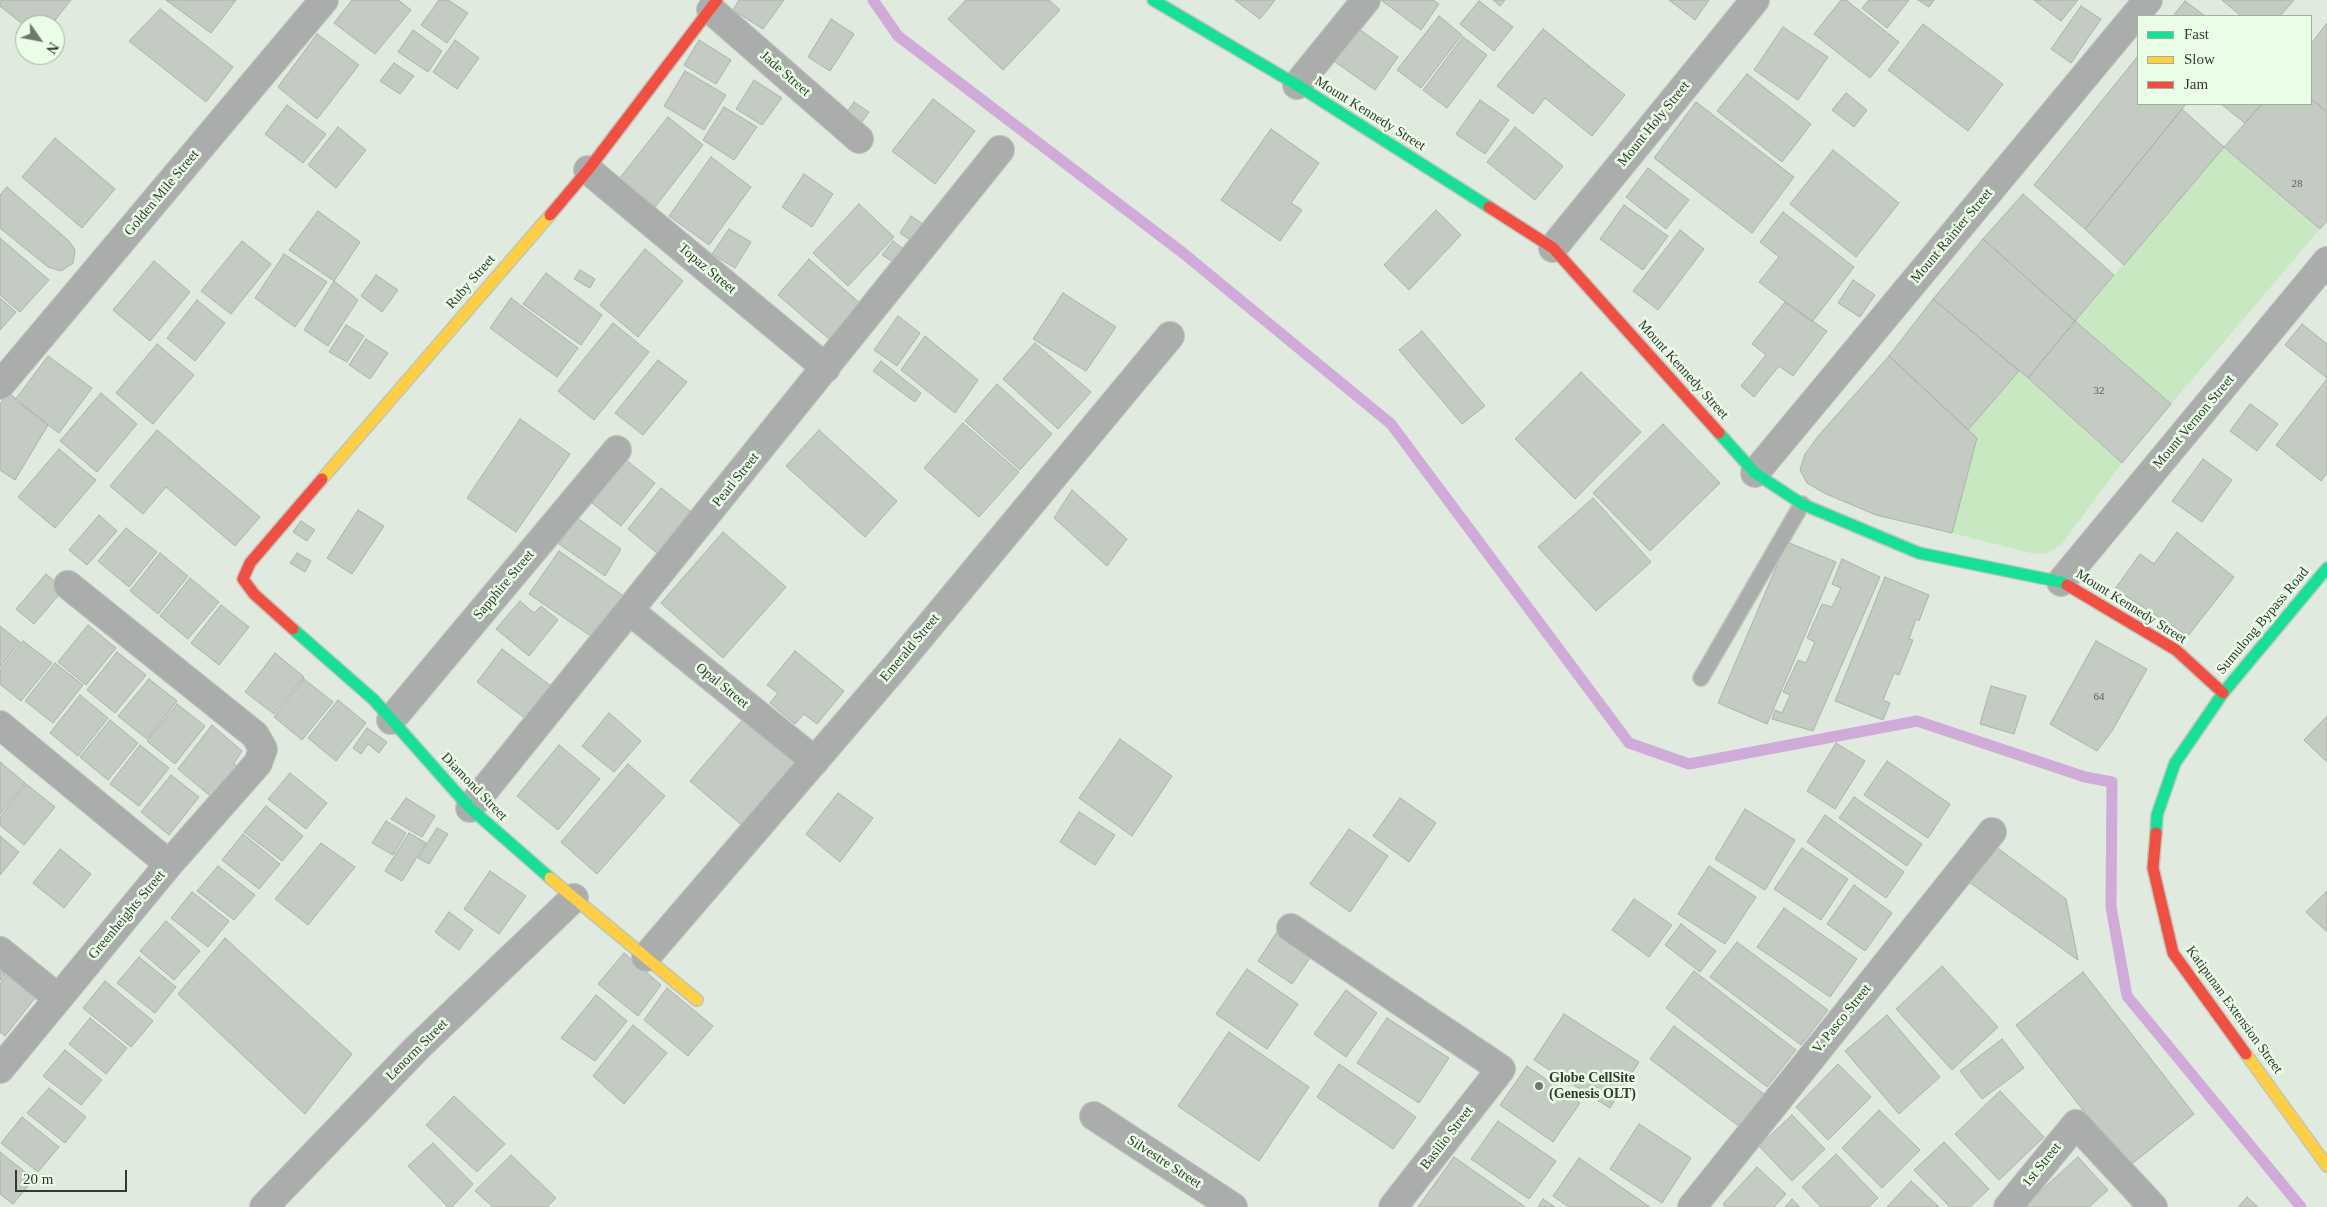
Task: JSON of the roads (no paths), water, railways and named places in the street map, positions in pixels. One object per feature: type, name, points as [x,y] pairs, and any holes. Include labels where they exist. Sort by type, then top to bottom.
[{"type":"street","name":"Golden Mile Street","points":[[0,385],[324,0]]},
{"type":"street","name":"Mount Kennedy Street","points":[[1152,0],[1297,85],[1553,248],[1756,473],[1802,504],[1919,553],[2061,582],[2176,650],[2222,693]]},
{"type":"street","points":[[1297,85],[1366,0]]},
{"type":"street","name":"Mount Holy Street","points":[[1553,248],[1755,0]]},
{"type":"street","name":"Mount Rainier Street","points":[[1756,473],[2148,0]]},
{"type":"street","name":"Jade Street","points":[[714,5],[859,139]]},
{"type":"street","name":"Ruby Street","points":[[243,579],[250,563],[588,170],[714,5]]},
{"type":"street","name":"Pearl Street","points":[[470,808],[1000,150]]},
{"type":"street","name":"Topaz Street","points":[[588,170],[826,368]]},
{"type":"street","name":"Mount Vernon Street","points":[[2061,582],[2327,261]]},
{"type":"street","name":"Emerald Street","points":[[646,956],[815,761],[1170,336]]},
{"type":"street","name":"Sapphire Street","points":[[392,720],[617,450]]},
{"type":"street","name":"Sumulong Bypass Road","points":[[2222,693],[2327,568]]},
{"type":"street","name":"Diamond Street","points":[[243,579],[254,594],[374,700],[470,808],[513,847],[697,1000]]},
{"type":"street","name":"Greenheights Street","points":[[0,1069],[169,864],[258,764],[263,749],[255,735],[68,585]]},
{"type":"street","name":"Opal Street","points":[[630,611],[815,761]]},
{"type":"street","name":"Katipunan Extension Street","points":[[2222,693],[2175,763],[2157,815],[2153,868],[2174,954],[2327,1166]]},
{"type":"street","points":[[0,725],[169,864]]},
{"type":"street","name":"V. Pasco Street","points":[[1692,1207],[1992,832]]},
{"type":"street","name":"Lenorm Street","points":[[264,1207],[417,1048],[574,898]]},
{"type":"street","name":"Basilio Street","points":[[1291,928],[1501,1070],[1393,1207]]},
{"type":"street","points":[[0,951],[58,998]]},
{"type":"street","name":"Silvestre Street","points":[[1094,1116],[1233,1207]]},
{"type":"street","name":"1st Street","points":[[2008,1207],[2076,1124],[2153,1207]]},
{"type":"lane","points":[[1701,678],[1802,504]]},
{"type":"waterway","points":[[873,0],[898,36],[1183,253],[1391,424],[1629,743],[1689,764],[1917,721],[2085,777],[2112,782],[2111,907],[2127,996],[2301,1207]]},
{"type":"place","name":"Globe CellSite (Genesis OLT)","points":[[1539,1086]]}]
